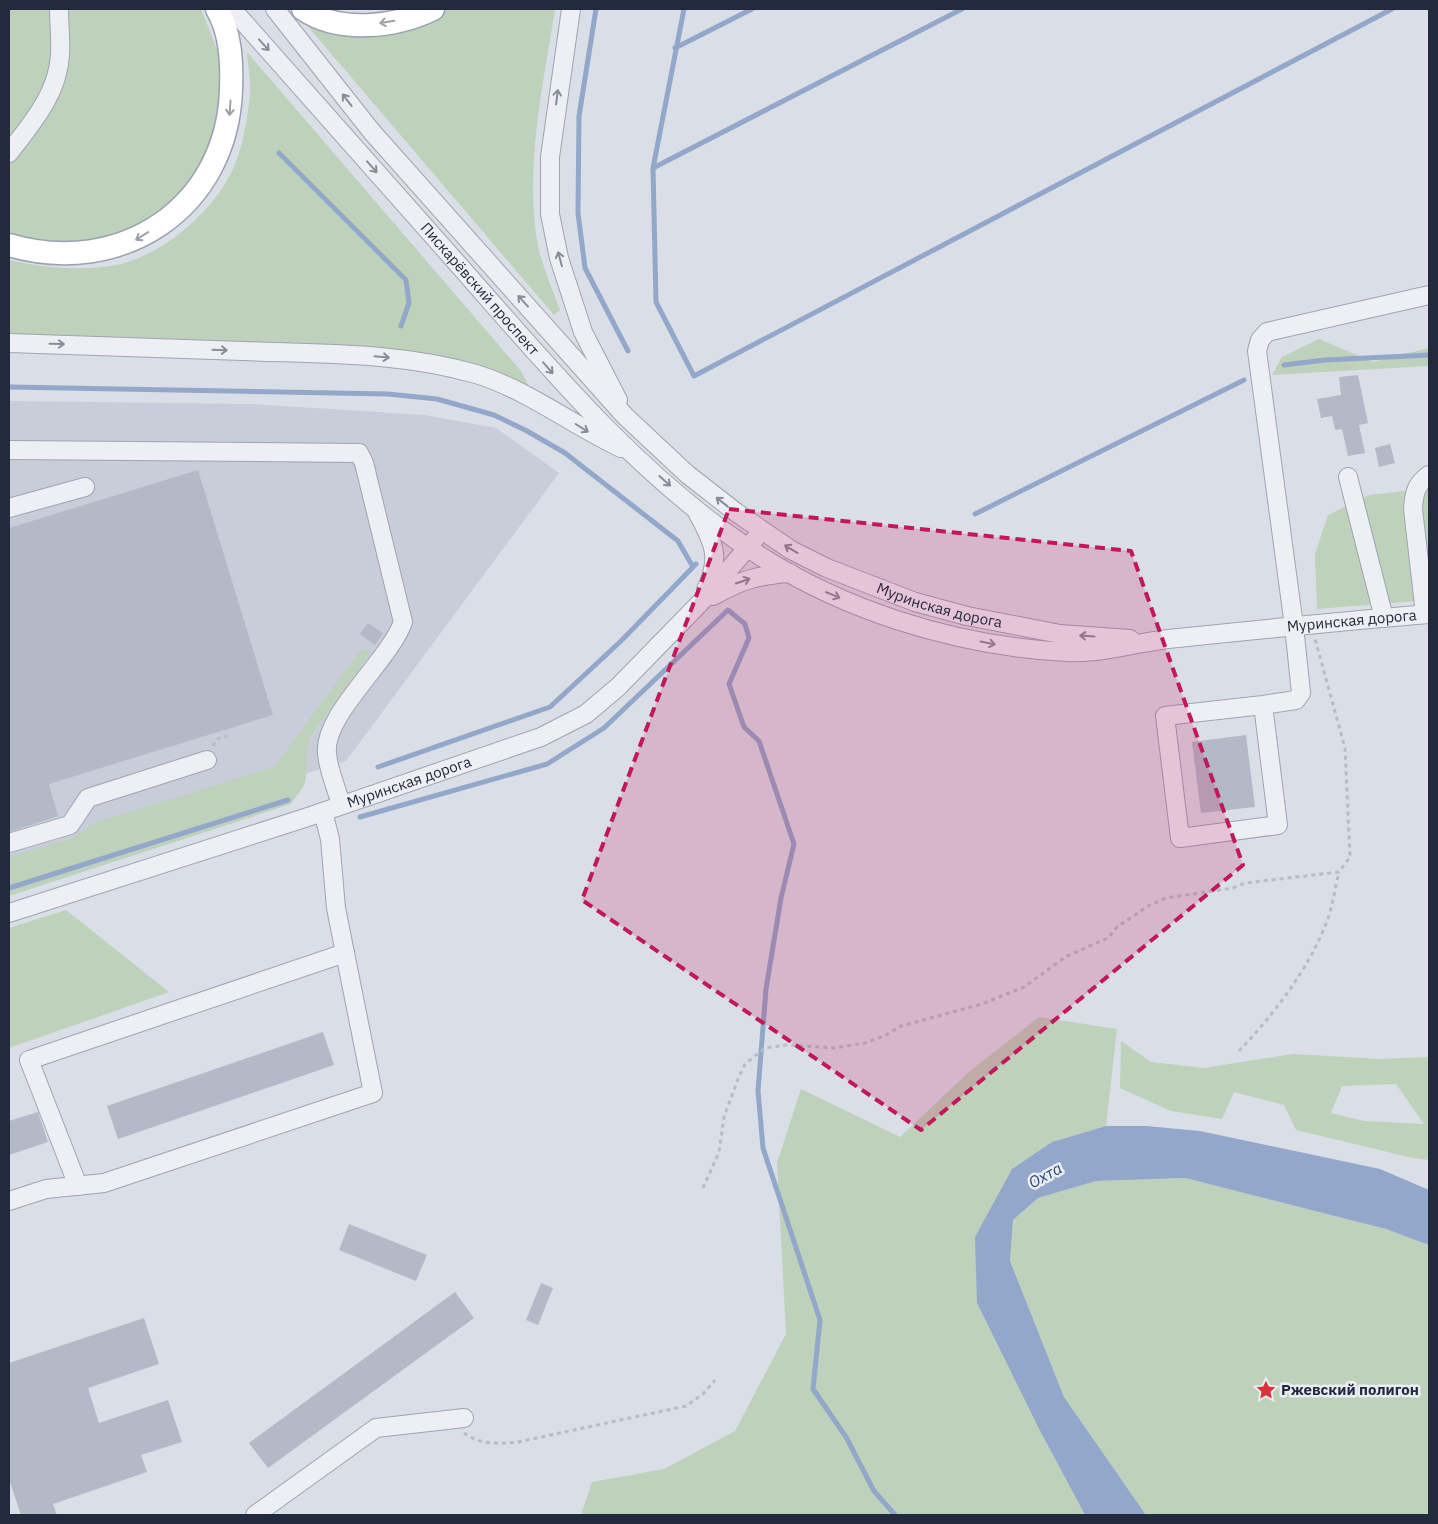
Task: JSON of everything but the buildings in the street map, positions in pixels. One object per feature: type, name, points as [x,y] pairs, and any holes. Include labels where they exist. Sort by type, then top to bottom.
[{"type":"main road","points":[[9,245],[55,253],[92,252],[114,248],[134,241],[152,229],[172,215],[188,198],[209,174],[220,152],[230,113],[232,70],[227,35],[217,9]]},
{"type":"main road","points":[[303,9],[313,16],[333,22],[360,25],[386,22],[423,14],[433,9]]},
{"type":"street","points":[[9,153],[41,110],[56,77],[60,56],[59,9]]},
{"type":"street","name":"Пискарёвский проспект","points":[[232,9],[566,388],[634,454],[694,507],[748,548]]},
{"type":"street","name":"Пискарёвский проспект","points":[[276,9],[372,132],[624,416],[687,474],[761,530]]},
{"type":"street","points":[[571,9],[550,157],[550,214],[559,258],[583,332],[613,389],[624,416]]},
{"type":"street","points":[[1263,705],[1278,825],[1180,838],[1165,716],[1296,700],[1301,694],[1302,625],[1257,351],[1260,340],[1267,332],[1429,295]]},
{"type":"street","points":[[9,343],[359,355],[424,361],[478,375],[531,397],[590,433],[634,454]]},
{"type":"street","points":[[9,450],[359,453],[364,463],[403,622],[391,646],[339,716],[329,734],[326,753],[341,805]]},
{"type":"street","points":[[1348,477],[1384,618]]},
{"type":"street","points":[[1424,478],[1413,496],[1413,509],[1427,614]]},
{"type":"street","points":[[9,508],[85,487]]},
{"type":"street","points":[[694,507],[712,539],[716,559],[712,578],[700,603]]},
{"type":"street","name":"Муринская дорога","points":[[9,913],[323,812],[541,737],[586,714],[618,688],[700,603],[748,548],[761,530],[792,550],[827,568],[915,602],[967,616],[1060,634],[1153,641]]},
{"type":"street","name":"Муринская дорога","points":[[748,548],[820,589],[888,617],[960,637],[1038,650],[1103,651],[1153,641],[1427,614]]},
{"type":"street","points":[[700,603],[738,581],[763,574],[790,573]]},
{"type":"street","points":[[9,842],[70,825],[88,798],[207,760]]},
{"type":"street","points":[[9,1201],[46,1189],[104,1183],[373,1093],[336,908],[330,839],[323,812]]},
{"type":"street","points":[[78,1186],[29,1060],[345,953]]},
{"type":"street","points":[[255,1515],[376,1428],[464,1418]]},
{"type":"path","points":[[1239,1050],[1261,1028],[1304,966],[1327,921],[1339,872],[1350,857],[1345,748],[1302,625]]},
{"type":"path","points":[[217,739],[227,736]]},
{"type":"path","points":[[703,1188],[719,1152],[724,1117],[738,1079],[745,1064],[755,1054],[765,1048],[786,1045],[834,1048],[865,1043],[884,1036],[901,1026],[998,998],[1024,987],[1067,956],[1108,938],[1117,927],[1148,906],[1166,898],[1233,888],[1246,883],[1339,872]]},
{"type":"path","points":[[445,1420],[471,1438],[487,1443],[518,1442],[686,1406],[703,1394],[715,1380]]},
{"type":"highlighted area","points":[[729,509],[1131,551],[1243,865],[921,1130],[582,900]]},
{"type":"shaded area","points":[[9,401],[250,404],[425,415],[496,428],[559,473],[346,761],[9,868]]},
{"type":"green space","points":[[9,9],[201,9],[218,52],[224,87],[213,149],[182,192],[149,219],[114,238],[61,243],[9,234]]},
{"type":"green space","points":[[445,9],[555,9],[537,125],[533,183],[537,241],[544,267],[560,310],[554,315],[305,23],[429,17]]},
{"type":"green space","points":[[247,52],[521,371],[529,387],[438,355],[350,348],[9,336],[9,260],[65,268],[93,268],[121,264],[136,259],[166,244],[193,222],[216,197],[231,174],[245,129],[250,89]]},
{"type":"green space","points":[[1319,339],[1373,362],[1429,348],[1429,366],[1272,375],[1282,357]]},
{"type":"green space","points":[[1429,484],[1429,600],[1317,609],[1315,554],[1328,515],[1369,495],[1414,490]]},
{"type":"green space","points":[[365,649],[369,651],[369,655],[310,737],[307,753],[306,780],[291,804],[9,896],[9,857],[73,838],[93,823],[274,767],[360,651]]},
{"type":"green space","points":[[66,910],[169,992],[9,1048],[9,928]]},
{"type":"green space","points":[[1039,1017],[1117,1029],[1106,1126],[1052,1142],[1012,1169],[977,1303],[1037,1425],[1085,1515],[581,1515],[592,1482],[664,1469],[735,1431],[786,1334],[777,1163],[801,1089],[900,1137],[970,1071]]},
{"type":"green space","points":[[1121,1041],[1151,1062],[1204,1068],[1293,1054],[1380,1059],[1429,1057],[1429,1160],[1413,1158],[1296,1130],[1284,1105],[1234,1092],[1222,1119],[1171,1111],[1120,1088]],"holes":[[[1396,1084],[1424,1124],[1364,1121],[1331,1113],[1342,1086]]]},
{"type":"green space","points":[[1185,1178],[1386,1229],[1429,1245],[1429,1515],[1146,1515],[1064,1397],[1010,1261],[1013,1220],[1038,1198],[1096,1181]]},
{"type":"water","name":"Охта","points":[[1106,1126],[1146,1126],[1200,1131],[1380,1169],[1429,1190],[1429,1245],[1386,1229],[1185,1178],[1096,1181],[1038,1198],[1013,1220],[1010,1261],[1064,1397],[1146,1515],[1085,1515],[1037,1425],[977,1303],[975,1237],[1012,1169],[1052,1142]]},
{"type":"waterway","points":[[596,9],[579,116],[578,213],[585,268],[628,351]]},
{"type":"waterway","points":[[684,9],[653,168],[656,302],[694,376],[1392,9]]},
{"type":"waterway","points":[[675,48],[752,9]]},
{"type":"waterway","points":[[653,168],[962,9]]},
{"type":"waterway","points":[[279,153],[406,280],[409,303],[401,326]]},
{"type":"waterway","points":[[1284,365],[1325,360],[1429,355]]},
{"type":"waterway","points":[[975,514],[1244,380]]},
{"type":"waterway","points":[[9,387],[388,394],[437,399],[494,415],[565,453],[678,541],[693,567]]},
{"type":"waterway","points":[[378,767],[550,707],[621,641],[696,564]]},
{"type":"waterway","points":[[360,817],[547,764],[604,728],[728,610],[745,624],[749,638],[729,684],[744,727],[759,741],[794,844],[781,898],[766,989],[758,1091],[763,1148],[820,1320],[813,1389],[846,1437],[874,1491],[895,1515]]},
{"type":"waterway","points":[[9,888],[288,800]]},
{"type":"place","name":"Ржевский полигон","points":[[1266,1390]]}]
